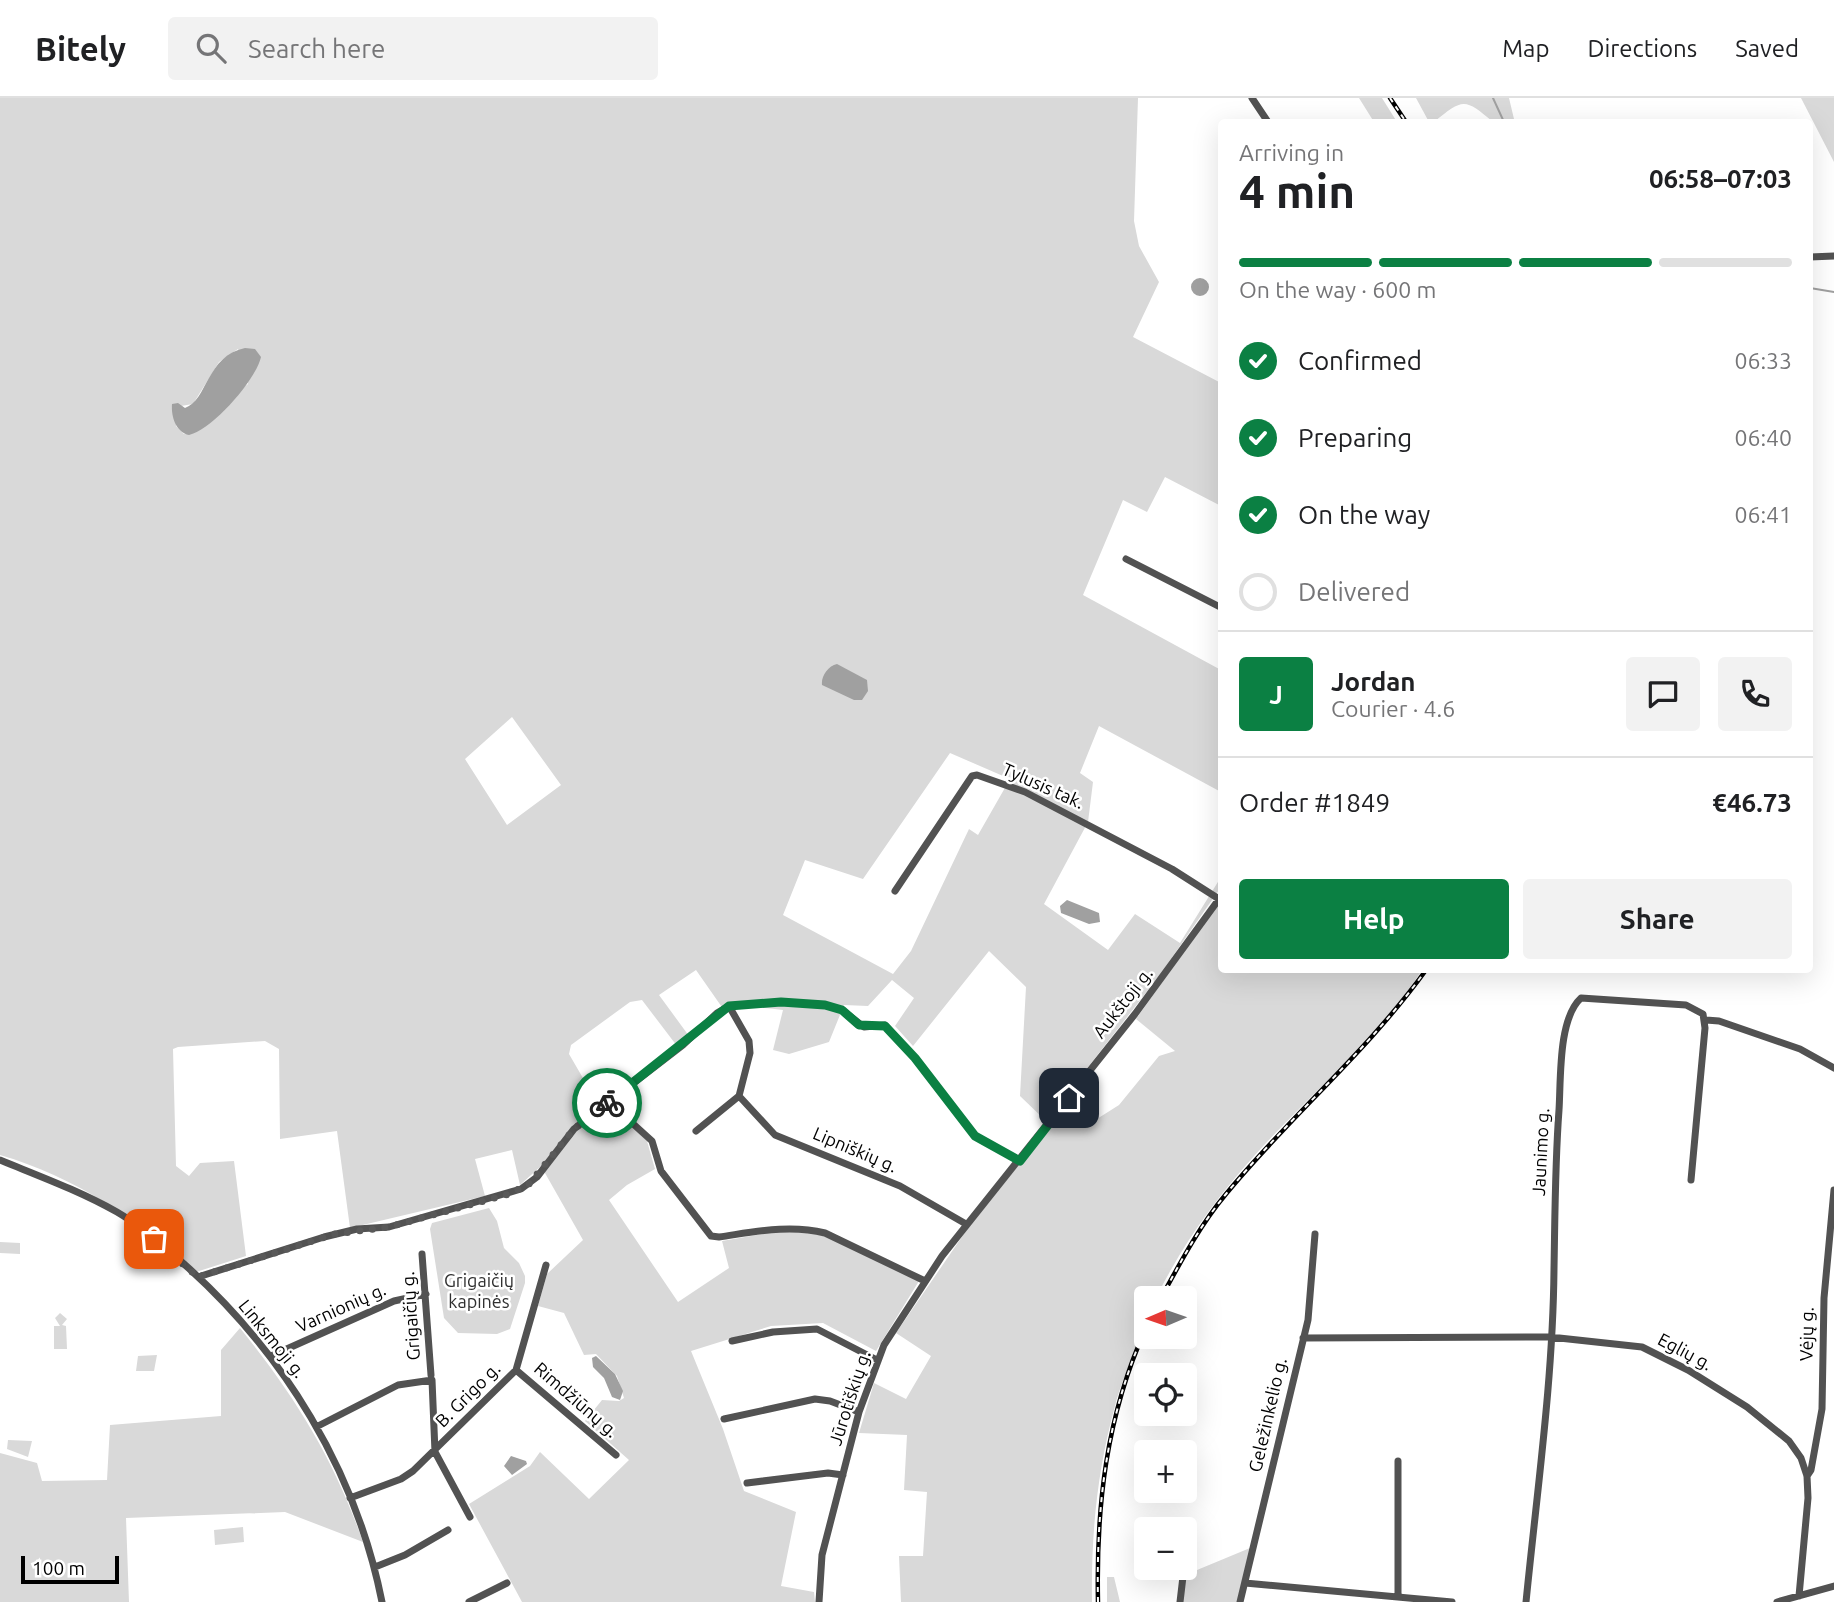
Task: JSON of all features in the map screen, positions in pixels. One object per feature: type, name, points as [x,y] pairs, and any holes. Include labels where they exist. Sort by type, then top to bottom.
[{"type":"street","points":[[1252,98],[1266,119]]},
{"type":"street","points":[[1813,257],[1834,256]]},
{"type":"street","points":[[1126,559],[1218,606]]},
{"type":"street","name":"Tylusis tak.","points":[[895,891],[972,776],[977,775],[1025,792],[1218,896]]},
{"type":"street","name":"Aukštoji g.","points":[[1020,1161],[1135,1014],[1218,900]]},
{"type":"street","name":"Jaunimo g.","points":[[1526,1602],[1550,1337],[1557,1126],[1564,1043],[1574,1004],[1581,998],[1597,996],[1686,1005],[1696,1009],[1706,1020]]},
{"type":"street","points":[[198,1277],[345,1231],[418,1223],[521,1189],[537,1177],[574,1129],[729,1006],[781,1002],[825,1005],[842,1010],[859,1025],[885,1026],[915,1058],[975,1136],[1020,1161]]},
{"type":"street","points":[[696,1131],[739,1096],[751,1052],[750,1041],[729,1006]]},
{"type":"street","points":[[1691,1180],[1706,1020],[1719,1021],[1781,1041],[1834,1068]]},
{"type":"street","name":"Lipniškių g.","points":[[739,1096],[775,1135],[900,1186],[966,1224]]},
{"type":"street","points":[[609,1102],[652,1141],[661,1171],[711,1236],[779,1228],[811,1229],[926,1280]]},
{"type":"street","name":"Linksmoji g.","points":[[0,1160],[117,1212],[198,1277],[271,1356],[318,1426],[350,1498],[375,1567],[382,1602]]},
{"type":"street","name":"Jūrotiškių g.","points":[[818,1602],[822,1555],[859,1412],[877,1360],[926,1280],[966,1224],[1020,1161]]},
{"type":"street","name":"Vėjų g.","points":[[1807,1476],[1811,1471],[1822,1409],[1824,1298],[1834,1190]]},
{"type":"street","name":"Geležinkelio g.","points":[[1240,1602],[1308,1321],[1315,1234]]},
{"type":"street","name":"Grigaičių g.","points":[[422,1254],[435,1452],[470,1517]]},
{"type":"street","name":"B. Grigo g.","points":[[350,1498],[401,1479],[435,1452],[516,1370],[546,1265]]},
{"type":"street","name":"Varnionių g.","points":[[271,1356],[394,1301],[425,1294]]},
{"type":"street","points":[[732,1341],[773,1332],[817,1328],[877,1360]]},
{"type":"street","name":"Eglių g.","points":[[1303,1338],[1550,1337],[1642,1348],[1688,1370],[1747,1407],[1789,1441],[1801,1458],[1807,1476],[1808,1498],[1799,1596]]},
{"type":"street","name":"Rimdžiūnų g.","points":[[516,1370],[616,1455]]},
{"type":"street","points":[[318,1426],[398,1385],[431,1377]]},
{"type":"street","points":[[724,1419],[815,1399],[830,1401],[859,1412]]},
{"type":"street","points":[[1398,1461],[1398,1595]]},
{"type":"street","points":[[747,1483],[828,1473],[843,1475]]},
{"type":"street","points":[[375,1567],[405,1555],[448,1530]]},
{"type":"street","points":[[1180,1602],[1183,1580]]},
{"type":"street","points":[[469,1602],[507,1583]]},
{"type":"street","points":[[1245,1583],[1398,1595],[1410,1601],[1452,1602]]},
{"type":"street","points":[[1777,1602],[1834,1586]]},
{"type":"green space","points":[[0,98],[1138,98],[1134,221],[1139,246],[1159,282],[1133,337],[1218,381],[1218,504],[1165,477],[1147,512],[1123,500],[1083,595],[1218,668],[1218,790],[1099,726],[1080,773],[1093,782],[1088,822],[1044,904],[1108,950],[1135,914],[1180,943],[1218,882],[1218,891],[1159,976],[1046,1121],[1020,1096],[1026,987],[989,951],[913,1046],[895,1026],[914,998],[892,980],[868,1006],[844,1005],[829,1042],[789,1054],[773,1050],[783,1010],[746,1008],[726,1013],[696,970],[659,995],[689,1036],[677,1046],[642,1000],[630,1002],[571,1045],[569,1054],[598,1104],[626,1120],[647,1141],[655,1169],[627,1185],[609,1200],[678,1302],[729,1268],[722,1241],[779,1231],[816,1232],[919,1281],[876,1351],[823,1323],[771,1326],[691,1351],[723,1429],[744,1491],[796,1512],[781,1586],[814,1592],[815,1602],[522,1602],[469,1504],[530,1466],[540,1452],[589,1499],[629,1460],[585,1421],[602,1400],[619,1401],[624,1398],[617,1376],[596,1354],[584,1355],[564,1313],[538,1306],[547,1274],[583,1240],[541,1166],[520,1185],[512,1150],[475,1159],[485,1196],[350,1228],[337,1131],[280,1139],[279,1049],[265,1041],[173,1049],[176,1166],[189,1176],[200,1163],[234,1161],[246,1256],[196,1272],[152,1235],[105,1202],[28,1164],[0,1155]],"holes":[[[238,349],[248,384],[184,434],[176,426],[181,406],[193,404],[219,362]],[[512,717],[561,785],[507,825],[465,759]],[[950,753],[1010,779],[978,835],[969,829],[911,951],[893,974],[783,915],[805,860],[863,879]]]},
{"type":"green space","points":[[1359,98],[1382,98],[1395,119],[1372,119]]},
{"type":"green space","points":[[1416,98],[1509,98],[1514,119],[1489,119],[1476,108],[1464,104],[1452,108],[1438,119],[1427,119]]},
{"type":"green space","points":[[1801,98],[1834,98],[1834,162],[1813,119]]},
{"type":"green space","points":[[1218,904],[1218,973],[1420,973],[1385,1020],[1241,1171],[1188,1241],[1162,1286],[1134,1286],[1135,1349],[1119,1393],[1104,1455],[1094,1528],[1092,1602],[901,1602],[899,1556],[923,1556],[927,1492],[904,1490],[907,1435],[859,1433],[874,1383],[906,1399],[931,1356],[896,1333],[968,1228],[1066,1106],[1089,1124],[1119,1105],[1159,1056],[1175,1051],[1136,1019]]},
{"type":"green space","name":"Grigaičių kapinės","points":[[489,1208],[497,1221],[504,1248],[519,1263],[525,1283],[510,1329],[497,1334],[458,1333],[444,1318],[430,1229],[432,1223]]},
{"type":"green space","points":[[0,1242],[20,1243],[20,1254],[0,1253]]},
{"type":"green space","points":[[60,1313],[67,1319],[62,1325],[66,1326],[67,1349],[54,1349],[54,1326],[60,1326],[55,1318]]},
{"type":"green space","points":[[240,1328],[278,1378],[311,1429],[339,1483],[363,1542],[285,1512],[126,1518],[129,1602],[0,1602],[0,1453],[37,1463],[42,1481],[107,1480],[110,1425],[221,1416],[221,1350]]},
{"type":"green space","points":[[157,1355],[154,1371],[136,1371],[138,1356]]},
{"type":"green space","points":[[8,1440],[32,1441],[28,1457],[7,1449]]},
{"type":"green space","points":[[243,1527],[244,1542],[215,1545],[214,1530]]},
{"type":"green space","points":[[1250,1548],[1237,1602],[1182,1602],[1184,1580],[1197,1580],[1197,1570]]},
{"type":"green space","points":[[1107,1577],[1114,1577],[1120,1602],[1107,1602]]},
{"type":"shaded area","points":[[1196,278],[1204,278],[1209,287],[1207,294],[1196,296],[1191,291],[1191,283]]},
{"type":"shaded area","points":[[245,348],[255,349],[261,357],[251,378],[232,403],[198,431],[189,435],[181,431],[172,414],[172,404],[178,403],[185,408],[193,403],[222,360]]},
{"type":"shaded area","points":[[837,664],[867,680],[868,691],[862,700],[854,700],[822,685],[826,672]]},
{"type":"shaded area","points":[[1067,900],[1099,913],[1100,922],[1089,924],[1061,913],[1060,906]]},
{"type":"shaded area","points":[[596,1356],[615,1374],[623,1391],[620,1400],[612,1397],[604,1378],[593,1367],[592,1358]]},
{"type":"shaded area","points":[[511,1456],[526,1461],[527,1464],[512,1475],[504,1466]]},
{"type":"waterway","points":[[1493,98],[1503,119]]},
{"type":"waterway","points":[[1813,288],[1834,292]]},
{"type":"railway","points":[[1390,98],[1404,119]]},
{"type":"railway","points":[[1168,1286],[1199,1231],[1226,1194],[1379,1029],[1424,973]]},
{"type":"railway","points":[[1098,1602],[1099,1531],[1106,1462],[1121,1395],[1137,1349]]},
{"type":"way so far","points":[[154,1239],[198,1277],[315,1239],[357,1229],[389,1227],[509,1194],[537,1177],[574,1129],[607,1103]]},
{"type":"route","points":[[607,1103],[641,1079],[717,1013],[729,1006],[781,1002],[825,1005],[842,1010],[855,1023],[864,1027],[874,1024],[885,1026],[915,1058],[975,1136],[1020,1161],[1069,1098]]}]
